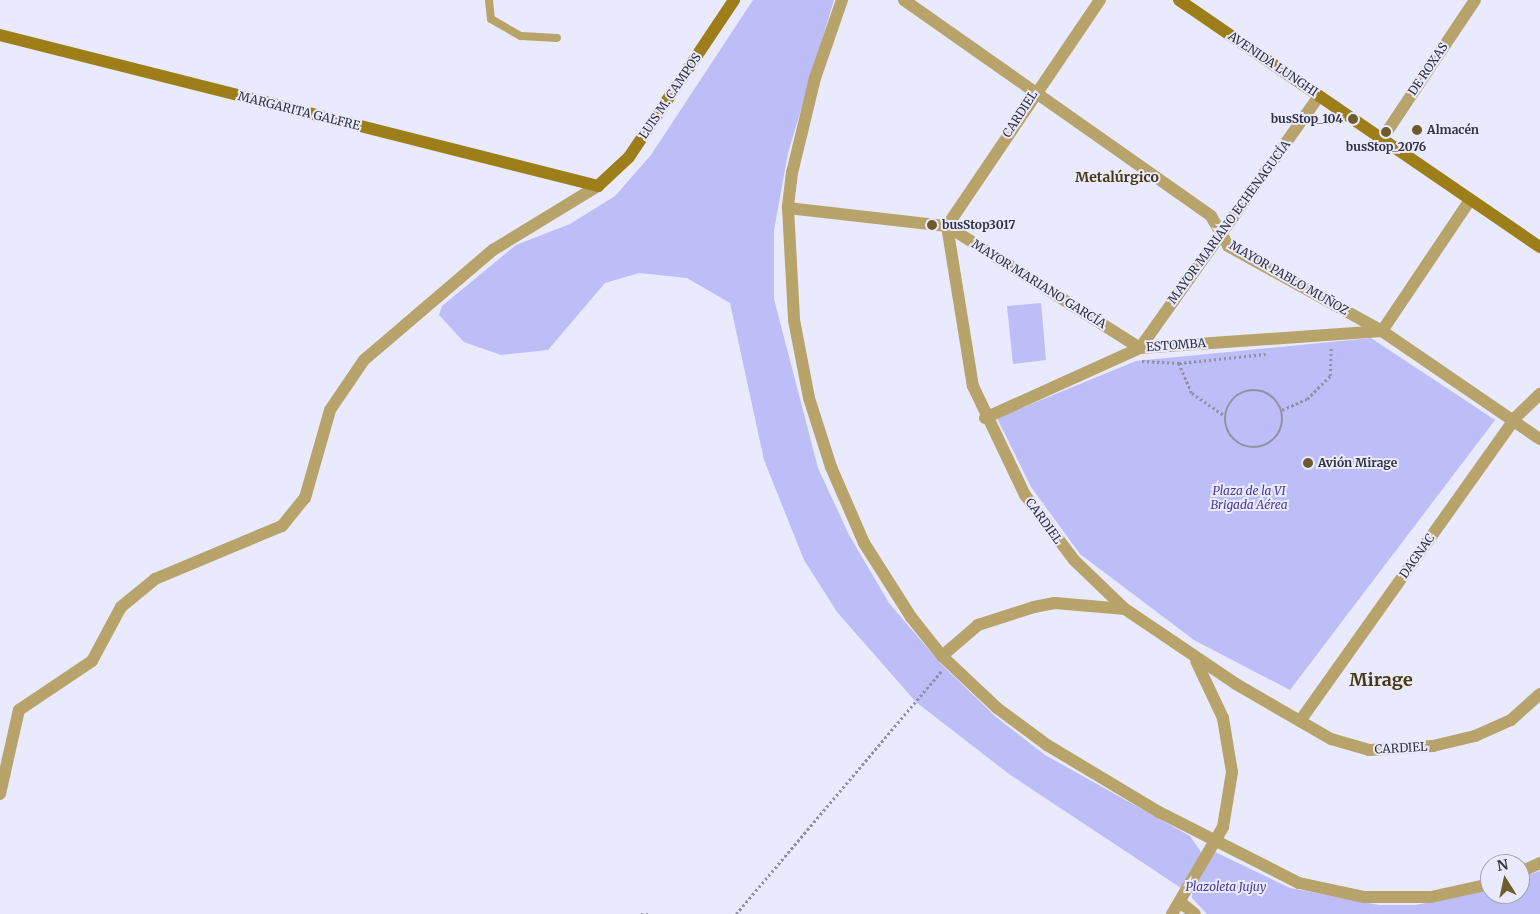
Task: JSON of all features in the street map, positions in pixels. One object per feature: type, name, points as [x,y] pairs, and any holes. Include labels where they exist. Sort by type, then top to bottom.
[{"type":"street","name":"LUIS M. CAMPOS","points":[[598,186],[629,157],[734,0]]},
{"type":"street","points":[[842,0],[815,78],[788,208],[800,360],[830,467],[886,580],[945,659],[997,708],[1047,745],[1215,843],[1299,883],[1364,896],[1431,897],[1480,886]]},
{"type":"street","name":"MAYOR PABLO MUÑOZ","points":[[904,0],[1211,216],[1228,246],[1382,331],[1515,418],[1540,439]]},
{"type":"street","name":"CARDIEL","points":[[1100,0],[1035,91],[947,226],[971,377],[985,418],[1025,495],[1074,560],[1125,609],[1177,646],[1331,739],[1369,750],[1410,749],[1475,736],[1511,720],[1540,694]]},
{"type":"street","name":"AVENIDA LUNGHI","points":[[1179,0],[1540,248]]},
{"type":"street","name":"DE ROXAS","points":[[1382,139],[1475,0]]},
{"type":"street","name":"MARGARITA GALFRE","points":[[0,35],[598,186]]},
{"type":"street","name":"MAYOR MARIANO ECHENAGUCÍA","points":[[1140,348],[1319,96]]},
{"type":"street","points":[[0,794],[19,710],[92,661],[121,607],[155,579],[282,526],[305,498],[330,410],[364,360],[493,250],[598,186]]},
{"type":"street","points":[[1382,331],[1470,200]]},
{"type":"street","name":"MAYOR MARIANO GARCÍA","points":[[788,208],[947,226],[1140,348]]},
{"type":"street","name":"ESTOMBA","points":[[985,418],[1140,348],[1382,331]]},
{"type":"street","name":"DAGNAC","points":[[1300,721],[1515,418],[1540,394]]},
{"type":"street","points":[[945,659],[978,625],[1034,607],[1056,603],[1125,609]]},
{"type":"street","points":[[1172,914],[1224,827],[1229,790],[1230,741],[1207,679],[1198,662],[1177,646]]},
{"type":"street","points":[[1180,902],[1195,914]]},
{"type":"lane","points":[[489,0],[491,19],[521,36],[557,38]]},
{"type":"path","points":[[1282,410],[1307,399],[1330,376],[1332,347]]},
{"type":"path","points":[[1179,363],[1192,393],[1225,416],[1232,437],[1251,448],[1274,440],[1282,429],[1282,410],[1272,395],[1247,391],[1232,400],[1225,416]]},
{"type":"path","points":[[736,914],[945,659]]},
{"type":"path","points":[[642,914],[648,914]]},
{"type":"green space","points":[[753,0],[834,0],[788,153],[774,230],[774,299],[818,468],[849,535],[889,603],[941,664],[996,717],[1045,755],[1190,836],[1203,855],[1184,890],[1009,774],[916,702],[837,612],[804,560],[764,460],[730,303],[687,278],[639,273],[605,283],[548,350],[501,355],[464,342],[439,315],[442,306],[516,245],[570,224],[615,196],[651,155]]},
{"type":"green space","points":[[1041,303],[1046,360],[1013,364],[1007,306]]},
{"type":"green space","name":"Plaza de la VI Brigada Aérea","points":[[1371,338],[1495,420],[1290,690],[1194,640],[1080,554],[1031,487],[997,418],[1136,361]]},
{"type":"green space","name":"Plazoleta Jujuy","points":[[1215,852],[1290,888],[1379,905],[1416,905],[1480,892],[1480,904],[1530,904],[1530,874],[1540,871],[1540,914],[1207,914],[1192,898],[1192,891]]},
{"type":"place","name":"busStop_104","points":[[1353,119]]},
{"type":"place","name":"Almacén","points":[[1417,130]]},
{"type":"place","name":"busStop_2076","points":[[1386,132]]},
{"type":"place","name":"busStop3017","points":[[932,225]]},
{"type":"place","name":"Avión Mirage","points":[[1308,463]]},
{"type":"district","name":"Metalúrgico","points":[[1117,177]]},
{"type":"district","name":"Mirage","points":[[1381,680]]}]
